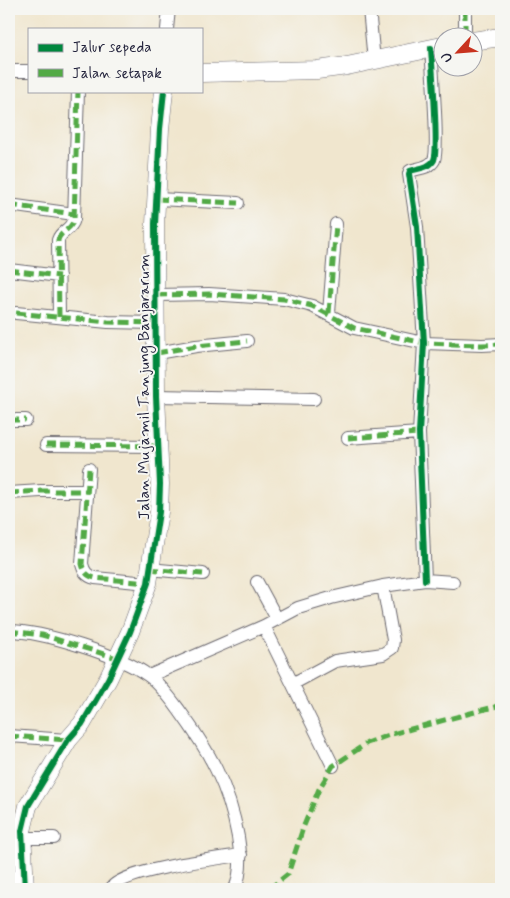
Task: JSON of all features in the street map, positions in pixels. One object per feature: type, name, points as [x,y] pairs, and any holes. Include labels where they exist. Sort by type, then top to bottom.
[{"type":"street","points":[[168,9],[168,28]]},
{"type":"street","points":[[369,9],[374,60]]},
{"type":"street","points":[[465,9],[466,28]]},
{"type":"street","points":[[482,40],[501,37]]},
{"type":"street","points":[[202,74],[317,70],[432,48]]},
{"type":"street","points":[[9,72],[28,71]]},
{"type":"street","points":[[425,580],[420,433],[424,343],[418,227],[409,174],[410,171],[423,168],[434,160],[436,78]]},
{"type":"street","points":[[59,318],[59,237],[71,226],[74,214],[78,92]]},
{"type":"street","name":"Jalan Mujamil Tanjung Banjararum","points":[[19,881],[23,821],[28,806],[68,740],[82,724],[108,679],[130,632],[148,576],[159,512],[160,484],[156,396],[157,295],[155,224],[164,92]]},
{"type":"street","points":[[157,199],[238,203]]},
{"type":"street","points":[[9,205],[74,214]]},
{"type":"street","points":[[329,313],[336,224]]},
{"type":"street","points":[[9,270],[59,276]]},
{"type":"street","points":[[157,295],[209,294],[270,297],[302,303],[329,313],[354,328],[424,343],[501,344]]},
{"type":"street","points":[[16,313],[108,322],[156,323]]},
{"type":"street","points":[[157,353],[196,346],[247,341]]},
{"type":"street","points":[[156,396],[314,399]]},
{"type":"street","points":[[9,420],[26,420]]},
{"type":"street","points":[[348,438],[420,433]]},
{"type":"street","points":[[46,445],[159,446]]},
{"type":"street","points":[[88,469],[82,564],[84,571],[90,577],[203,574]]},
{"type":"street","points":[[9,493],[86,491]]},
{"type":"street","points":[[149,676],[264,626],[298,608],[382,586],[425,580],[453,582]]},
{"type":"street","points":[[257,582],[277,619]]},
{"type":"street","points":[[294,683],[335,662],[383,654],[392,648],[393,640],[382,586]]},
{"type":"street","points":[[264,626],[294,683],[333,766]]},
{"type":"street","points":[[9,631],[42,635],[117,658],[149,676],[179,710],[213,761],[226,788],[235,820],[241,855],[239,878],[235,889]]},
{"type":"street","points":[[9,736],[68,740]]},
{"type":"street","points":[[22,838],[54,838]]},
{"type":"street","points":[[111,889],[114,884],[131,876],[170,867],[241,855]]},
{"type":"marked path","points":[[465,9],[465,28]]},
{"type":"marked path","points":[[59,317],[58,240],[61,234],[71,226],[74,219],[78,92]]},
{"type":"marked path","points":[[157,199],[238,203]]},
{"type":"marked path","points":[[9,205],[74,214]]},
{"type":"marked path","points":[[329,313],[336,224]]},
{"type":"marked path","points":[[9,270],[59,276]]},
{"type":"marked path","points":[[157,295],[209,294],[284,299],[312,306],[354,328],[424,343],[501,344]]},
{"type":"marked path","points":[[16,313],[108,322],[156,323]]},
{"type":"marked path","points":[[157,353],[196,346],[247,341]]},
{"type":"marked path","points":[[9,420],[26,420]]},
{"type":"marked path","points":[[348,438],[419,433]]},
{"type":"marked path","points":[[46,445],[159,446]]},
{"type":"marked path","points":[[89,469],[82,564],[86,573],[95,578],[148,583]]},
{"type":"marked path","points":[[9,493],[86,491]]},
{"type":"marked path","points":[[149,569],[203,574]]},
{"type":"marked path","points":[[9,631],[42,635],[117,658]]},
{"type":"marked path","points":[[269,889],[288,874],[303,828],[319,789],[333,766],[367,743],[392,734],[501,705]]},
{"type":"marked path","points":[[9,736],[68,740]]},
{"type":"cycle path","points":[[425,580],[419,433],[424,343],[417,227],[409,174],[410,171],[426,167],[434,160],[436,124],[431,48]]},
{"type":"cycle path","points":[[25,889],[22,831],[28,806],[68,740],[82,724],[108,679],[130,632],[148,583],[159,512],[160,484],[156,396],[155,224],[164,92]]}]
